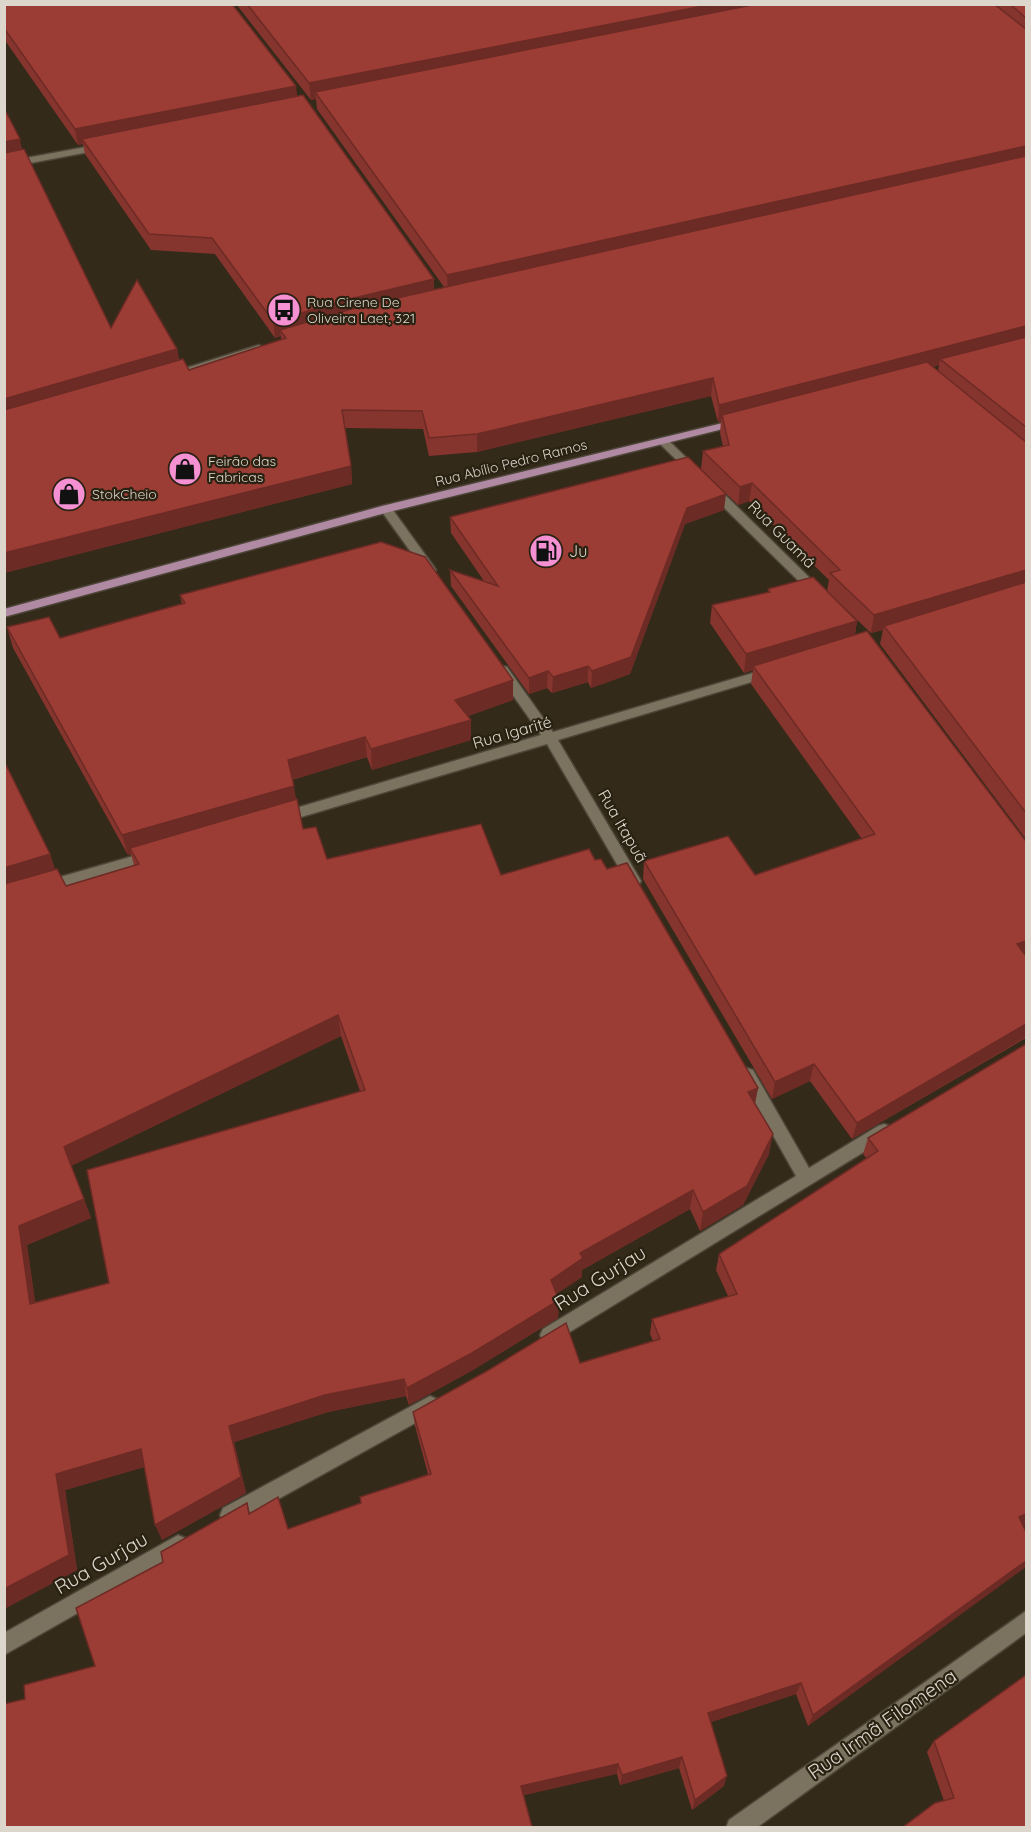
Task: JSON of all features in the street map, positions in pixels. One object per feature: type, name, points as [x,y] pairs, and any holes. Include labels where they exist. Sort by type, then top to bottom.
[{"type":"main road","name":"Rua Abílio Pedro Ramos","points":[[4,613],[386,509],[755,418]]},
{"type":"street","points":[[4,165],[110,145]]},
{"type":"street","points":[[159,378],[271,344]]},
{"type":"street","name":"Rua Guamá","points":[[664,442],[825,600]]},
{"type":"street","points":[[386,509],[441,585]]},
{"type":"street","name":"Rua Itapuã","points":[[496,662],[551,739],[640,892]]},
{"type":"street","name":"Rua Igarité","points":[[266,822],[551,739],[789,666]]},
{"type":"street","points":[[4,899],[164,852]]},
{"type":"street","points":[[741,1065],[806,1176]]},
{"type":"street","name":"Rua Gurjau","points":[[531,1346],[806,1176],[896,1124]]},
{"type":"street","points":[[218,1522],[449,1395]]},
{"type":"street","name":"Rua Gurjau","points":[[4,1645],[198,1533]]},
{"type":"street","name":"Rua Irmã Filomena","points":[[737,1827],[1026,1621]]},
{"type":"building","points":[[4,4],[232,4],[296,86],[75,129],[4,28]]},
{"type":"building","points":[[247,4],[713,4],[309,83]]},
{"type":"building","points":[[757,4],[994,4],[1026,29],[1026,146],[447,275],[315,92]]},
{"type":"building","points":[[1010,4],[1026,4],[1026,18]]},
{"type":"building","points":[[303,95],[434,279],[354,298],[273,321],[212,238],[149,234],[82,139]]},
{"type":"building","points":[[4,108],[20,139],[4,142]]},
{"type":"building","points":[[24,149],[111,328],[137,280],[177,349],[4,399],[4,153]]},
{"type":"building","points":[[1026,156],[1026,326],[719,405],[713,378],[477,434],[429,438],[422,411],[342,410],[351,466],[4,553],[4,410],[183,359],[189,370],[286,338],[280,330],[362,306]]},
{"type":"building","points":[[1026,337],[1026,427],[940,359]]},
{"type":"building","points":[[927,362],[1026,442],[1026,570],[874,615],[830,573],[840,570],[752,483],[740,487],[703,451],[729,445],[722,415]]},
{"type":"building","points":[[688,457],[726,494],[687,508],[631,657],[592,671],[588,666],[553,677],[548,671],[529,678],[450,570],[498,586],[450,517]]},
{"type":"building","points":[[381,542],[425,557],[513,680],[455,700],[471,720],[371,749],[365,737],[288,760],[294,786],[122,835],[7,627],[49,617],[60,638],[185,603],[180,595]]},
{"type":"building","points":[[813,577],[857,621],[746,654],[712,605],[770,592],[768,589]]},
{"type":"building","points":[[1026,582],[1026,813],[884,626]]},
{"type":"building","points":[[867,631],[1026,840],[1026,941],[1017,944],[1026,956],[1026,1024],[857,1123],[814,1064],[775,1082],[644,861],[728,836],[755,875],[875,834],[753,666]]},
{"type":"building","points":[[4,761],[50,854],[4,868]]},
{"type":"building","points":[[297,799],[303,829],[316,827],[327,859],[481,824],[501,875],[589,849],[595,860],[601,859],[607,869],[627,863],[758,1088],[748,1092],[773,1134],[747,1186],[703,1212],[693,1190],[580,1253],[583,1258],[551,1280],[559,1300],[472,1353],[407,1388],[404,1379],[325,1395],[229,1426],[241,1477],[155,1525],[141,1449],[56,1474],[69,1555],[4,1589],[4,884],[57,869],[66,886],[139,864],[130,848]],"holes":[[[338,1015],[365,1090],[87,1170],[109,1283],[30,1304],[19,1226],[84,1199],[64,1147]]]},
{"type":"building","points":[[1026,1044],[1026,1514],[1019,1517],[1026,1532],[1026,1561],[813,1715],[801,1683],[708,1713],[727,1776],[695,1800],[682,1757],[622,1775],[618,1764],[521,1786],[532,1827],[4,1827],[4,1704],[25,1699],[24,1685],[95,1666],[76,1608],[163,1562],[161,1552],[247,1503],[249,1514],[278,1497],[288,1529],[361,1503],[360,1497],[431,1474],[413,1412],[566,1323],[580,1363],[660,1339],[652,1319],[737,1294],[719,1254],[878,1151],[868,1138]]},
{"type":"building","points":[[1026,1675],[1026,1827],[903,1827],[935,1803],[954,1798],[934,1741]]},
{"type":"place","name":"Rua Cirene De Oliveira Laet, 321","points":[[284,310]]},
{"type":"place","name":"Feirão das Fabricas","points":[[185,469]]},
{"type":"place","name":"StokCheio","points":[[69,494]]},
{"type":"place","name":"Ju","points":[[546,551]]}]
